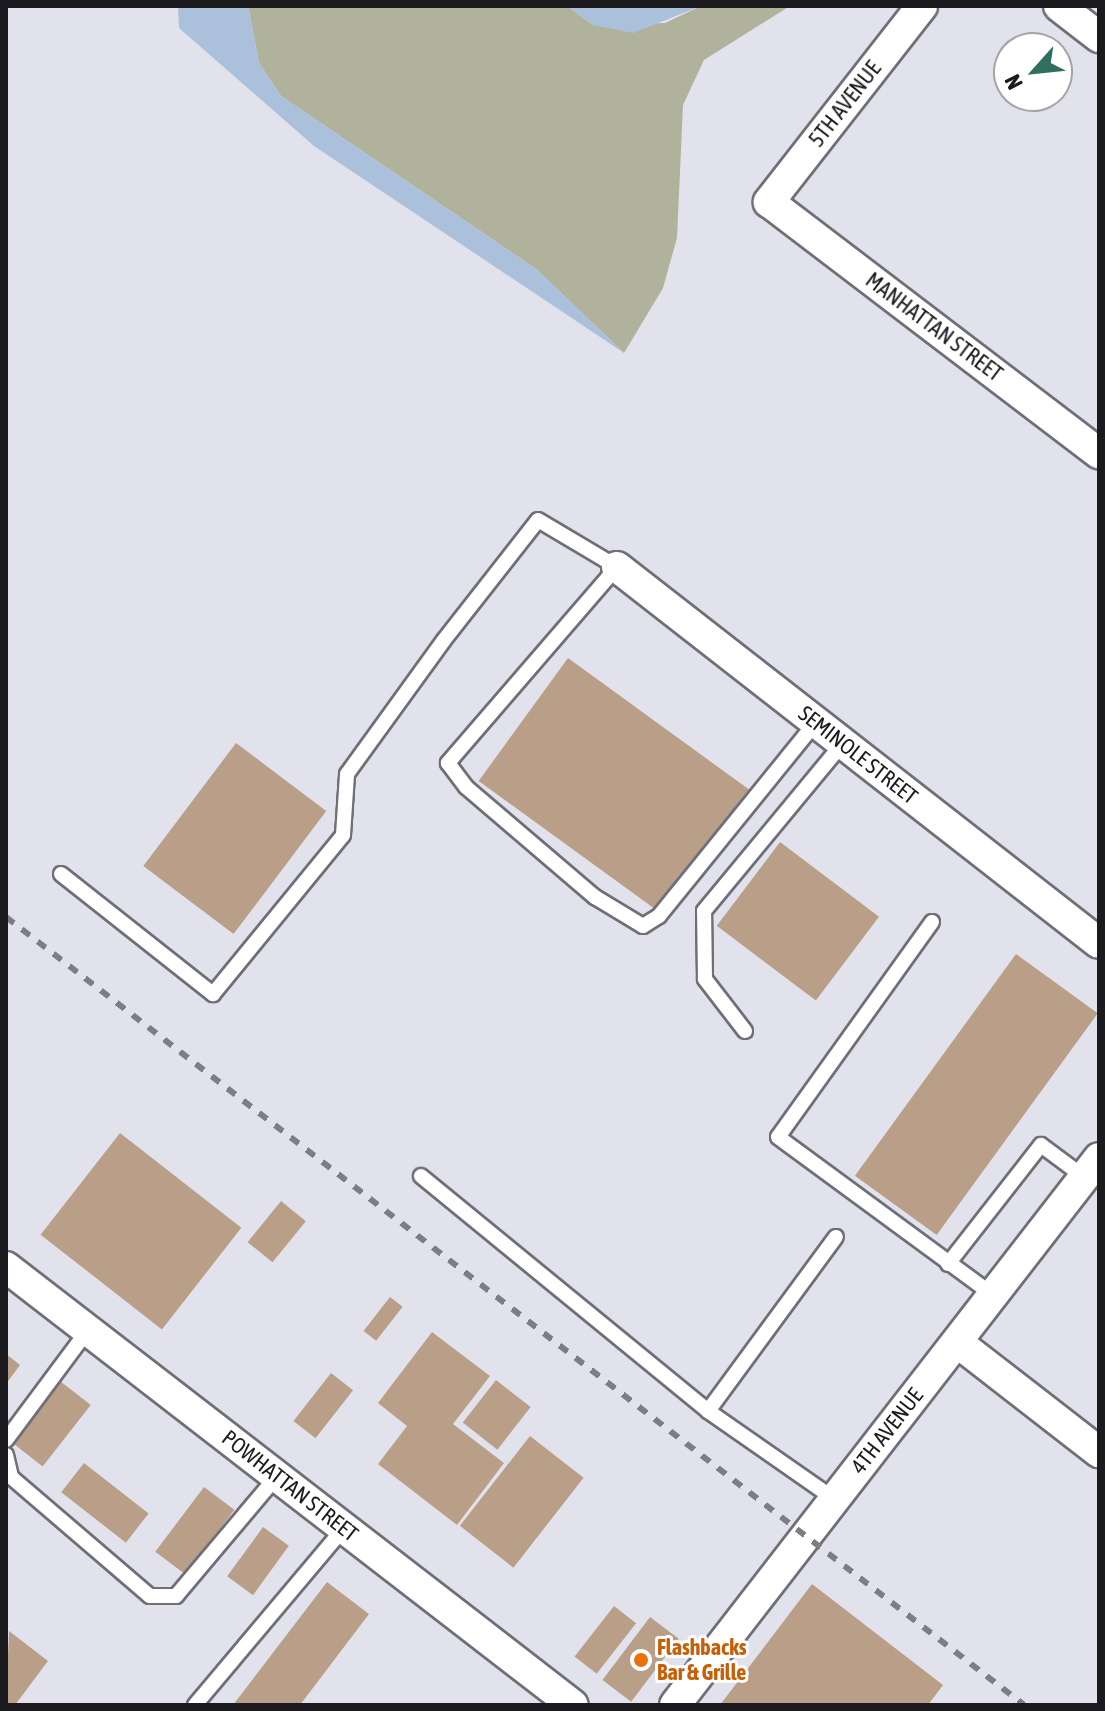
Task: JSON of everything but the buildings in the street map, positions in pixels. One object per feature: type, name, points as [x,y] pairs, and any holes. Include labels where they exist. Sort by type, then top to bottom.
[{"type":"street","name":"5TH AVENUE","points":[[769,202],[922,6]]},
{"type":"street","points":[[1059,6],[1099,37]]},
{"type":"street","name":"MANHATTAN STREET","points":[[769,202],[1099,453]]},
{"type":"street","name":"SEMINOLE STREET","points":[[617,567],[1099,943]]},
{"type":"street","name":"4TH AVENUE","points":[[675,1705],[1092,1167]]},
{"type":"street","name":"POWHATTAN STREET","points":[[6,1267],[573,1705]]},
{"type":"street","points":[[957,1342],[1099,1452]]},
{"type":"lane","points":[[61,874],[213,994],[343,835],[347,774],[444,640],[538,520],[617,567],[448,763],[466,787],[595,897],[643,926],[659,916],[816,722]]},
{"type":"lane","points":[[745,1031],[705,979],[704,911],[843,743]]},
{"type":"lane","points":[[932,922],[778,1137],[993,1295]]},
{"type":"lane","points":[[948,1264],[1041,1145],[1092,1167]]},
{"type":"lane","points":[[421,1176],[708,1411],[834,1499]]},
{"type":"lane","points":[[708,1411],[836,1237]]},
{"type":"lane","points":[[6,1440],[88,1330]]},
{"type":"lane","points":[[6,1455],[11,1477],[150,1596],[176,1596],[277,1476]]},
{"type":"lane","points":[[195,1705],[344,1528]]},
{"type":"green space","points":[[248,6],[567,6],[593,25],[665,23],[701,6],[790,6],[704,60],[683,105],[677,238],[663,288],[624,353],[536,269],[281,96],[259,63]]},
{"type":"water","points":[[178,6],[248,6],[259,63],[281,96],[536,269],[624,353],[314,146],[179,28]]},
{"type":"water","points":[[567,6],[701,6],[633,33],[593,25]]},
{"type":"railway","points":[[6,917],[1024,1705]]},
{"type":"place","name":"Flashbacks Bar & Grille","points":[[641,1660]]}]
